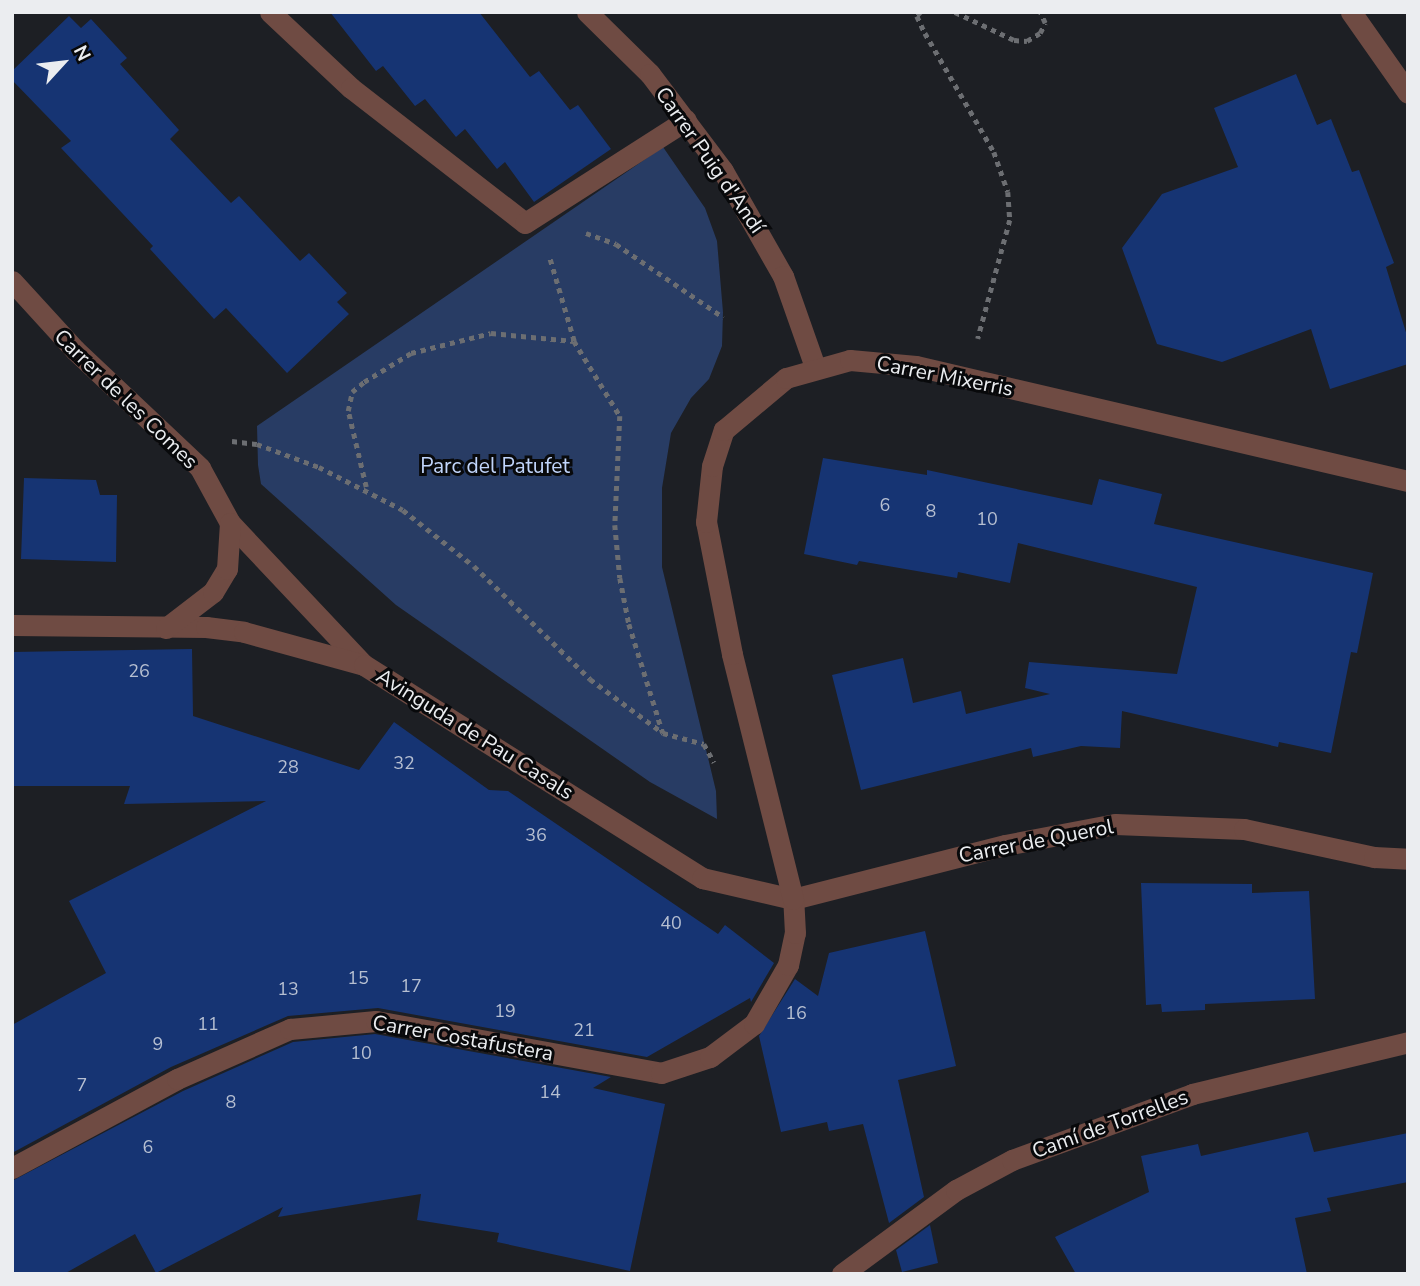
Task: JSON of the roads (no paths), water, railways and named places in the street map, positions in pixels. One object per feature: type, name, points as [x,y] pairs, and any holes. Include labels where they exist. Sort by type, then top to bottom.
[{"type":"street","points":[[270,12],[351,88],[525,223],[686,120]]},
{"type":"street","name":"Carrer Puig d'Andí","points":[[587,12],[650,74],[686,120],[760,229],[783,276],[815,367]]},
{"type":"street","points":[[1351,12],[1408,93]]},
{"type":"street","name":"Carrer de les Comes","points":[[12,281],[75,350],[200,468],[230,523],[364,664]]},
{"type":"street","name":"Carrer Mixerris","points":[[793,899],[732,654],[706,522],[712,466],[724,430],[786,378],[815,367],[883,360],[1408,481]]},
{"type":"street","points":[[166,628],[213,592],[227,569],[230,523]]},
{"type":"street","name":"Avinguda de Pau Casals","points":[[12,625],[244,632],[364,664],[702,878],[793,899]]},
{"type":"street","name":"Carrer de Querol","points":[[793,899],[1028,839],[1115,824],[1244,829],[1374,857],[1408,859]]},
{"type":"street","name":"Carrer Costafustera","points":[[12,1168],[234,1051],[290,1029],[330,1022],[376,1021],[625,1069],[661,1073],[686,1068],[710,1058],[754,1024],[772,998],[788,965],[795,933],[793,899]]},
{"type":"street","name":"Camí de Torrelles","points":[[842,1274],[956,1190],[1012,1160],[1192,1094],[1408,1042]]},
{"type":"park label","name":"Parc del Patufet","points":[[495,466]]}]
